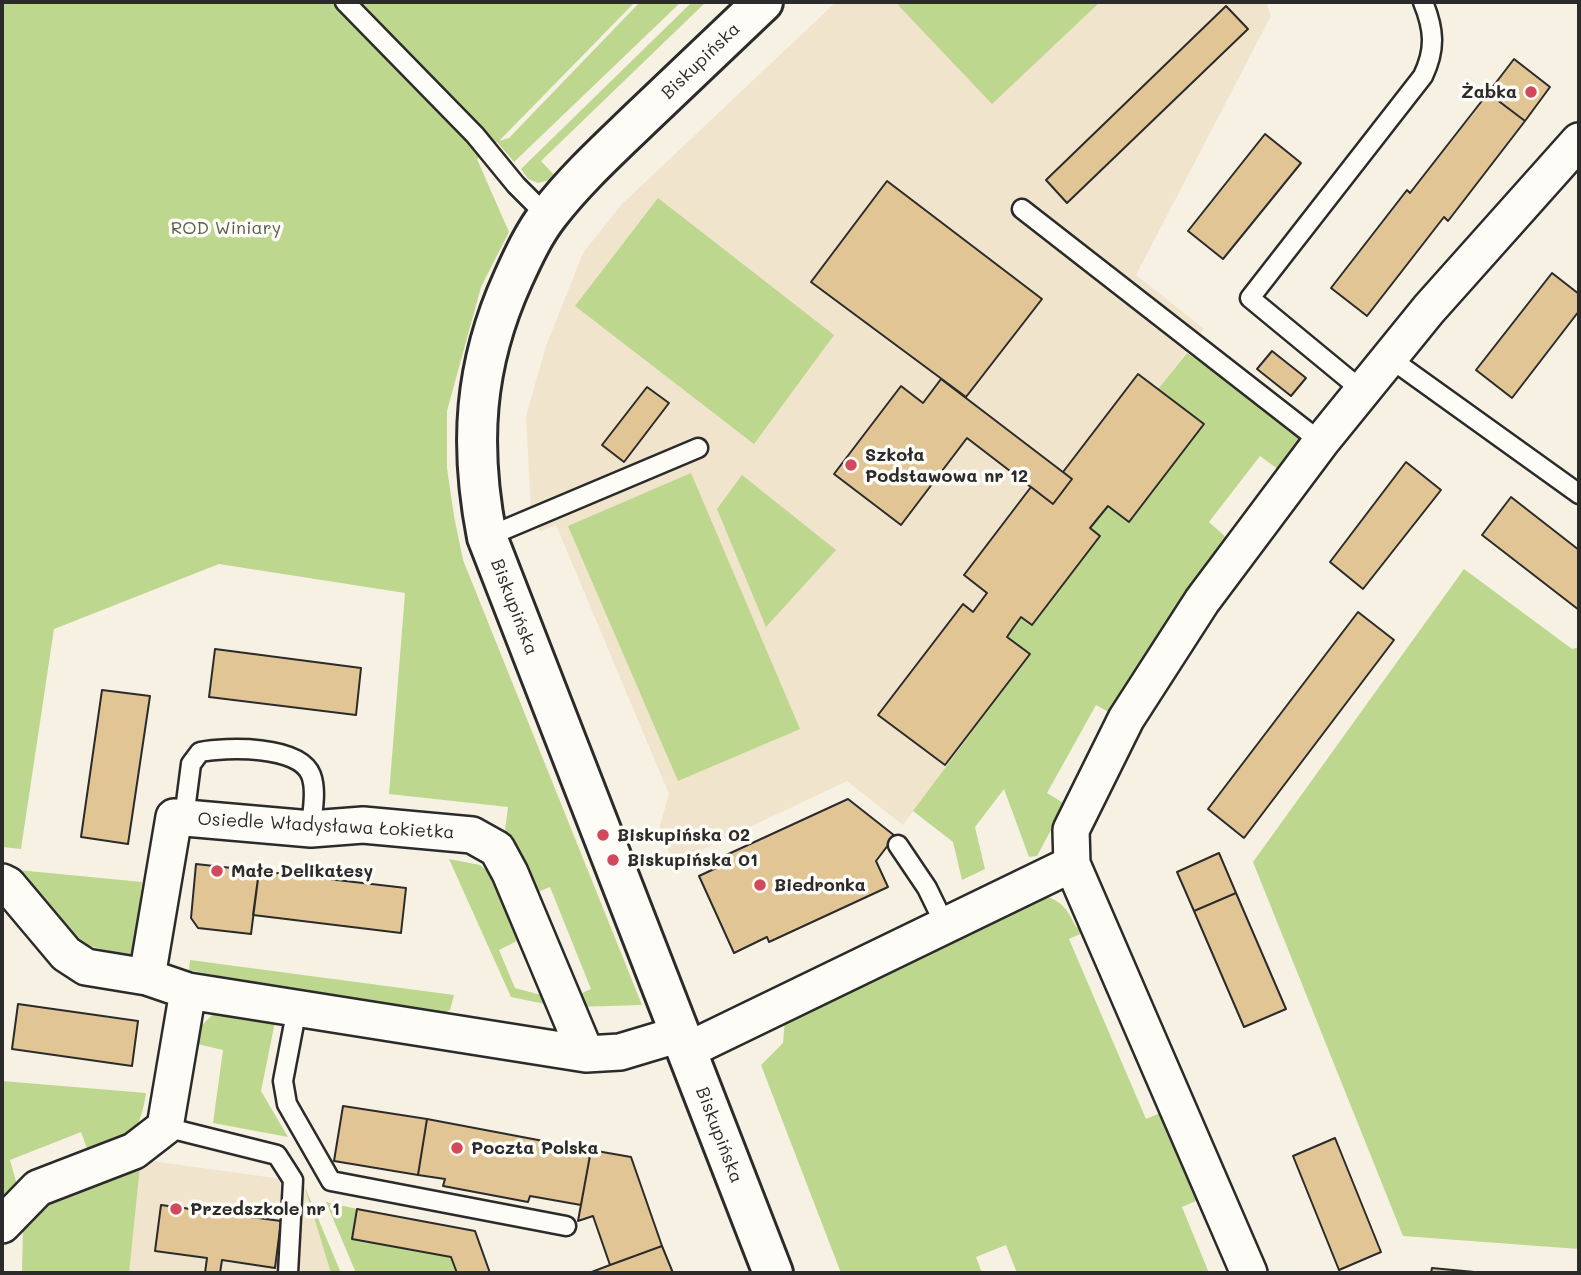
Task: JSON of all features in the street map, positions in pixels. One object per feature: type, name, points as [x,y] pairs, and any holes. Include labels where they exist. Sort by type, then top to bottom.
[{"type":"street","name":"Biskupińska","points":[[763,2],[583,174],[547,216],[520,263],[498,312],[481,373],[477,422],[477,486],[487,537],[773,1273]]},
{"type":"street","points":[[1250,1273],[1072,864],[1071,830],[1126,719],[1202,601],[1321,442],[1429,309],[1579,141]]},
{"type":"street","name":"Osiedle Władysława Łokietka","points":[[147,977],[154,951],[174,817],[311,829],[363,825],[472,835],[496,849],[510,873],[586,1054]]},
{"type":"street","points":[[2,882],[8,885],[66,954],[86,967],[147,977],[188,991],[586,1054],[620,1052],[683,1042],[946,927],[1072,864]]},
{"type":"street","points":[[2,1225],[37,1188],[134,1151],[165,1127],[188,991]]},
{"type":"lane","points":[[345,2],[475,135],[516,185],[547,216]]},
{"type":"lane","points":[[1364,392],[1250,298],[1423,76],[1432,56],[1434,33],[1423,2]]},
{"type":"lane","points":[[1022,208],[1321,442]]},
{"type":"lane","points":[[1391,359],[1579,494]]},
{"type":"lane","points":[[487,537],[698,448]]},
{"type":"lane","points":[[184,818],[191,764],[200,752],[223,747],[293,756],[309,771],[314,785],[311,829]]},
{"type":"lane","points":[[898,845],[927,888],[946,927]]},
{"type":"lane","points":[[297,1008],[283,1081],[287,1104],[331,1181],[566,1226]]},
{"type":"lane","points":[[165,1127],[277,1156],[293,1180],[288,1273]]},
{"type":"shaded area","name":"Szkoła Podstawowa nr 12","points":[[836,2],[1266,2],[1271,16],[1136,275],[1204,329],[1158,389],[1204,424],[1129,522],[1107,506],[1091,528],[1100,536],[1032,625],[1021,617],[1030,654],[903,825],[847,781],[674,863],[659,829],[669,794],[556,525],[540,532],[531,511],[526,416],[546,346],[583,253],[622,204]]},
{"type":"shaded area","name":"Przedszkole nr 1","points":[[152,1161],[303,1182],[331,1273],[22,1273],[59,1195]]},
{"type":"green space","name":"ROD Winiary","points":[[2,2],[635,2],[499,141],[509,138],[640,2],[681,2],[514,162],[497,142],[477,159],[509,232],[481,287],[447,411],[447,468],[463,560],[642,1005],[575,1007],[571,998],[591,989],[550,887],[528,896],[504,838],[508,807],[389,794],[405,593],[219,564],[54,629],[21,849],[2,847]]},
{"type":"green space","points":[[692,2],[706,2],[541,161],[557,178],[538,183],[528,179],[521,169]]},
{"type":"green space","points":[[901,2],[1100,2],[992,104],[898,5]]},
{"type":"green space","points":[[658,198],[834,335],[754,444],[575,306]]},
{"type":"green space","points":[[1187,353],[1295,430],[1302,443],[1286,475],[1260,456],[1209,522],[1238,548],[1114,715],[1096,705],[1047,793],[1065,804],[1037,856],[1029,857],[1004,789],[975,827],[985,869],[962,880],[953,842],[913,811],[1030,654],[1007,637],[1021,617],[1033,625],[1100,536],[1090,528],[1108,506],[1129,522],[1203,424],[1158,389]]},
{"type":"green space","points":[[691,473],[800,729],[678,781],[568,526]]},
{"type":"green space","points":[[742,475],[836,550],[766,627],[717,509]]},
{"type":"green space","points":[[1464,569],[1572,649],[1579,647],[1579,1249],[1403,1236],[1253,862]]},
{"type":"green space","points":[[449,859],[480,865],[489,872],[517,941],[499,950],[515,988],[541,995],[545,1004],[511,997]]},
{"type":"green space","points":[[18,870],[142,882],[134,957],[81,944]]},
{"type":"green space","points":[[1044,896],[1064,907],[1076,927],[1089,930],[1069,939],[1146,1119],[1165,1111],[1203,1198],[1182,1207],[1209,1273],[1017,1273],[1006,1245],[976,1257],[982,1273],[841,1273],[761,1065],[783,1043],[785,1019]]},
{"type":"green space","points":[[190,960],[454,995],[450,1010],[437,1017],[420,1016],[189,970]]},
{"type":"green space","points":[[215,1012],[276,1017],[261,1091],[288,1137],[213,1123],[223,1050],[197,1044],[201,1026]]},
{"type":"green space","points":[[2,1081],[146,1093],[140,1119],[130,1134],[122,1139],[89,1154],[81,1132],[10,1160],[19,1192],[2,1213]]},
{"type":"green space","points":[[140,1166],[129,1273],[22,1273],[23,1223],[59,1195]]},
{"type":"green space","points":[[304,1185],[341,1273],[331,1273]]},
{"type":"green space","points":[[326,1202],[357,1209],[352,1238],[451,1257],[457,1273],[356,1273]]},
{"type":"building","points":[[1226,6],[1248,29],[1067,203],[1046,180]]},
{"type":"building","points":[[1514,59],[1550,87],[1525,121],[1488,93]]},
{"type":"building","points":[[1488,93],[1525,121],[1448,221],[1444,217],[1367,316],[1331,288],[1407,190],[1410,193]]},
{"type":"building","points":[[1265,134],[1301,163],[1223,259],[1188,231]]},
{"type":"building","points":[[887,181],[1042,299],[966,397],[811,282]]},
{"type":"building","points":[[1552,273],[1579,294],[1579,311],[1512,398],[1476,370]]},
{"type":"building","points":[[1272,351],[1306,378],[1291,396],[1257,369]]},
{"type":"building","points":[[1138,374],[1204,424],[1129,522],[1108,506],[1090,528],[1100,536],[1032,625],[1021,617],[1007,637],[1030,654],[945,765],[878,715],[963,604],[973,612],[987,593],[964,575],[1031,487],[1053,504],[1072,479],[1063,472]]},
{"type":"building","points":[[941,379],[1072,479],[1053,504],[967,438],[901,525],[834,474],[901,386],[923,403]]},
{"type":"building","points":[[647,387],[669,403],[624,462],[602,445]]},
{"type":"building","points":[[1406,462],[1441,490],[1363,589],[1330,562]]},
{"type":"building","points":[[1511,497],[1579,550],[1579,610],[1482,535]]},
{"type":"building","points":[[1358,612],[1394,640],[1244,838],[1208,809]]},
{"type":"building","points":[[215,649],[361,668],[356,715],[209,697]]},
{"type":"building","points":[[102,690],[150,696],[128,844],[81,837]]},
{"type":"building","points":[[848,799],[895,836],[876,861],[888,887],[769,942],[767,937],[734,953],[699,876],[727,863],[724,856]]},
{"type":"building","points":[[1219,853],[1236,893],[1194,911],[1177,872]]},
{"type":"building","points":[[196,864],[259,871],[251,934],[198,928],[191,918]]},
{"type":"building","points":[[259,871],[406,888],[401,933],[253,915]]},
{"type":"building","points":[[1236,893],[1286,1009],[1244,1027],[1194,911]]},
{"type":"building","points":[[18,1004],[138,1021],[132,1066],[12,1049]]},
{"type":"building","points":[[343,1106],[427,1119],[418,1175],[334,1161]]},
{"type":"building","points":[[427,1119],[591,1150],[581,1205],[530,1196],[528,1202],[443,1186],[445,1179],[418,1175]]},
{"type":"building","points":[[1335,1138],[1381,1252],[1339,1270],[1293,1156]]},
{"type":"building","points":[[591,1150],[631,1157],[662,1246],[610,1265],[593,1216],[578,1221]]},
{"type":"building","points":[[161,1205],[281,1221],[275,1268],[222,1260],[220,1273],[205,1273],[207,1258],[155,1251]]},
{"type":"building","points":[[357,1209],[475,1231],[490,1273],[457,1273],[451,1257],[352,1239]]},
{"type":"building","points":[[662,1246],[673,1273],[589,1273],[610,1265]]},
{"type":"building","points":[[1432,1268],[1485,1273],[1431,1273]]},
{"type":"place","name":"Żabka","points":[[1531,92]]},
{"type":"place","name":"Szkoła Podstawowa nr 12","points":[[851,465]]},
{"type":"place","name":"Biskupińska 02","points":[[603,835]]},
{"type":"place","name":"Biskupińska 01","points":[[613,860]]},
{"type":"place","name":"Małe Delikatesy","points":[[217,871]]},
{"type":"place","name":"Biedronka","points":[[760,885]]},
{"type":"place","name":"Poczta Polska","points":[[457,1148]]},
{"type":"place","name":"Przedszkole nr 1","points":[[176,1209]]}]
